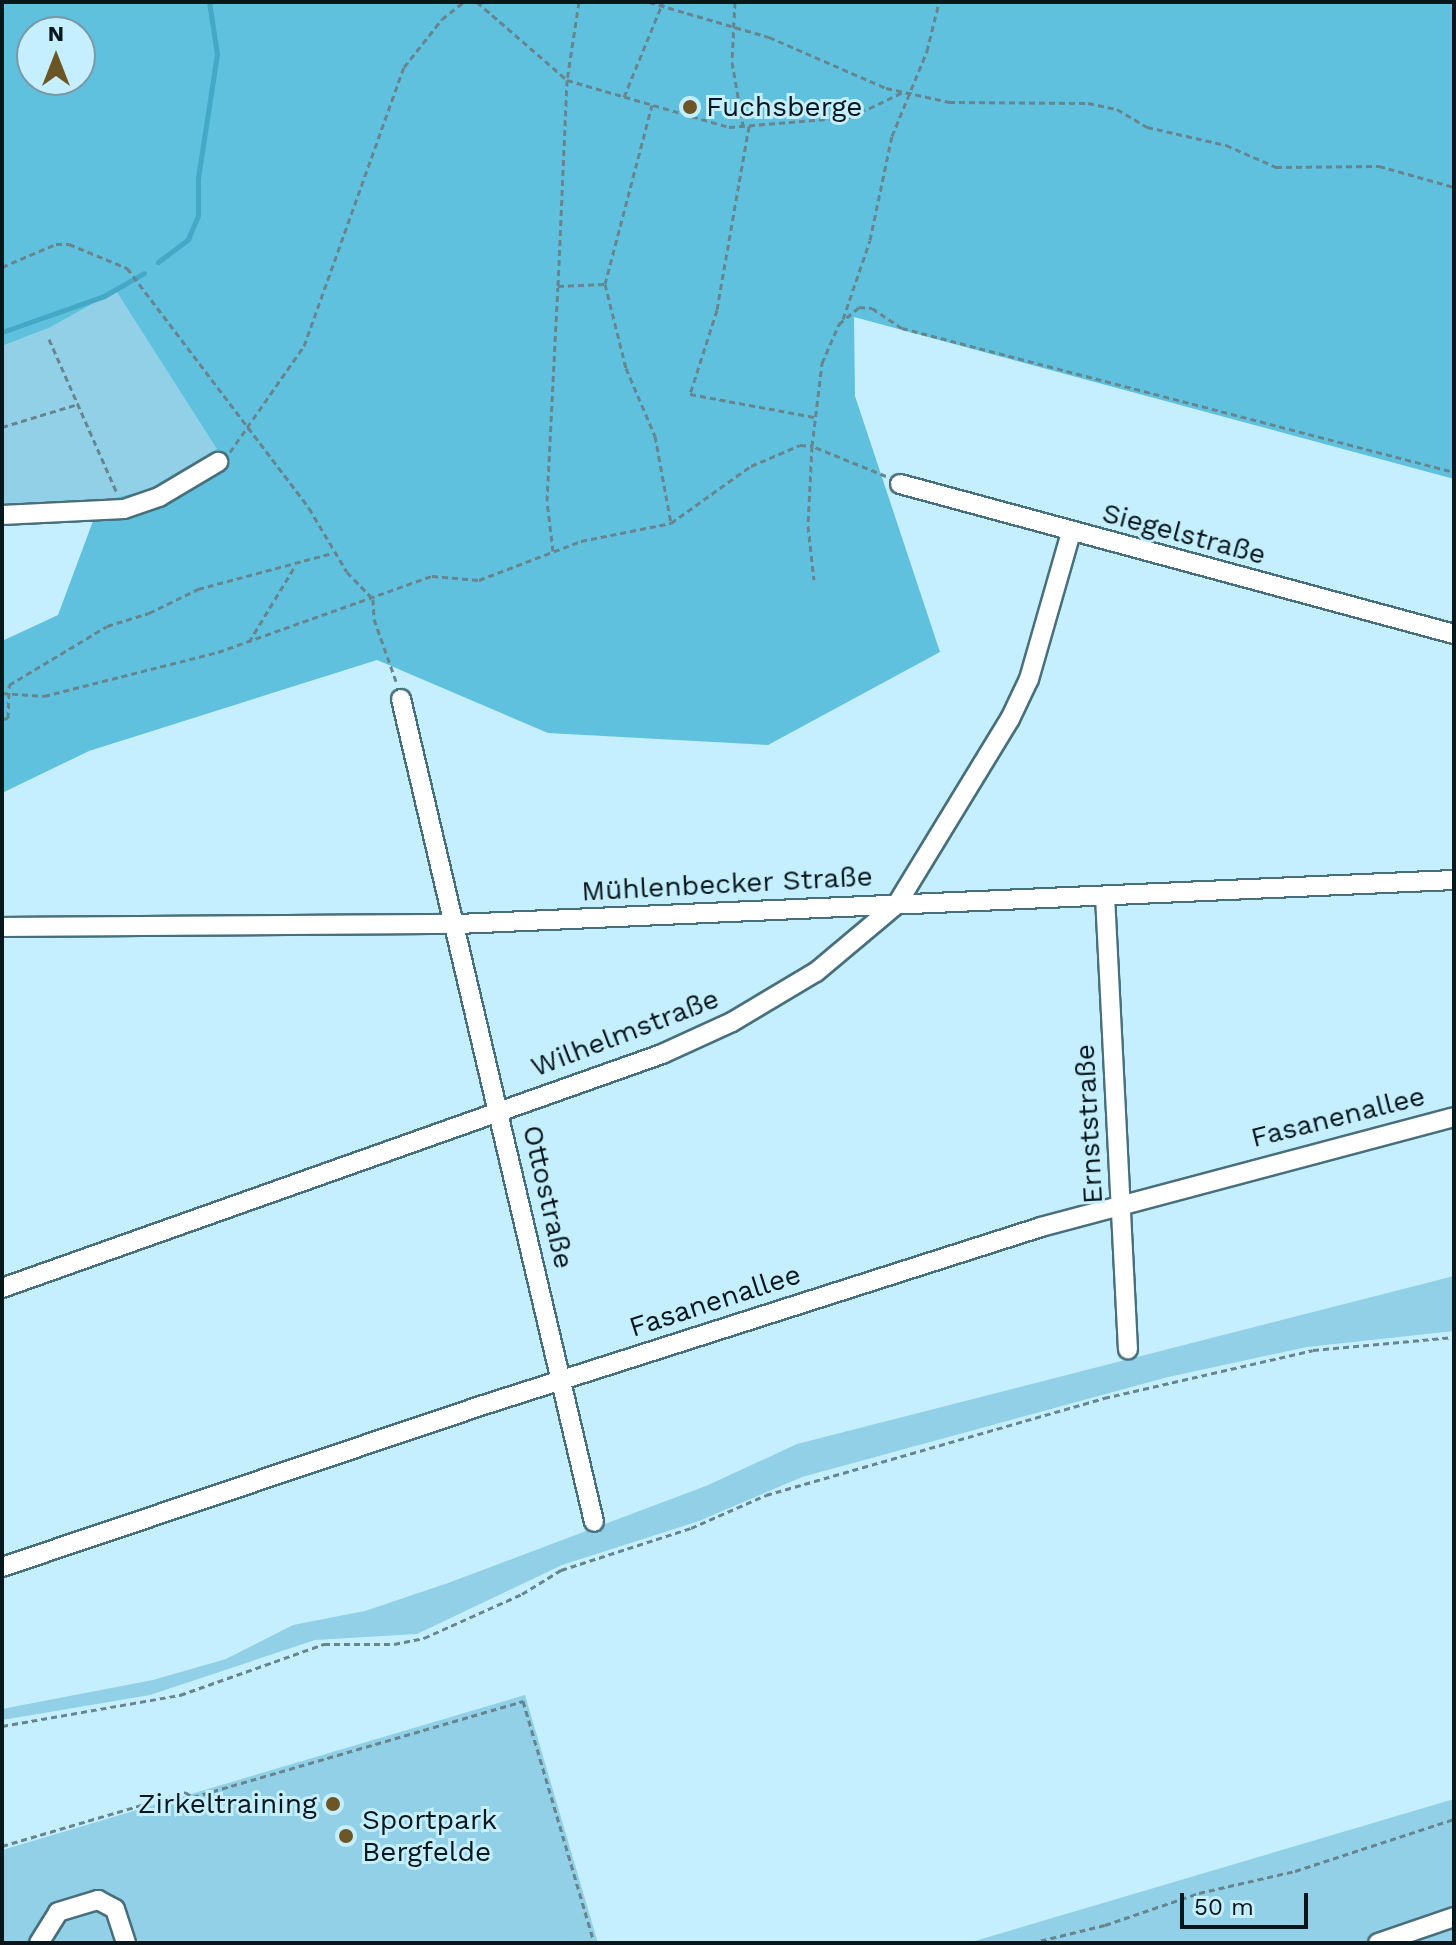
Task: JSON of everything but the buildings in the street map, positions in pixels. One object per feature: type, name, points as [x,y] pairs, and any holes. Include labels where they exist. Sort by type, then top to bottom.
[{"type":"street","points":[[2,515],[124,509],[159,497],[218,462]]},
{"type":"street","name":"Siegelstraße","points":[[900,484],[1071,533],[1454,634]]},
{"type":"street","name":"Wilhelmstraße","points":[[2,1288],[662,1054],[732,1022],[816,972],[897,904],[1022,697],[1071,533]]},
{"type":"street","name":"Ottostraße","points":[[400,694],[458,924],[594,1522]]},
{"type":"street","name":"Mühlenbecker Straße","points":[[2,927],[458,924],[1454,880]]},
{"type":"street","name":"Ernststraße","points":[[1105,896],[1128,1349]]},
{"type":"street","name":"Fasanenallee","points":[[2,1567],[562,1382],[1121,1204],[1454,1117]]},
{"type":"street","points":[[39,1943],[58,1912],[98,1900],[115,1909],[126,1943]]},
{"type":"street","points":[[1378,1943],[1454,1917]]},
{"type":"path","points":[[218,462],[246,432],[293,366],[316,321],[404,67],[442,19],[464,2]]},
{"type":"path","points":[[477,2],[567,80],[729,127],[851,117],[905,92]]},
{"type":"path","points":[[553,551],[547,501],[567,80],[579,2]]},
{"type":"path","points":[[649,2],[735,27],[905,92],[949,102],[1088,103],[1117,109],[1147,127],[1226,145],[1276,167],[1379,166],[1454,187]]},
{"type":"path","points":[[735,2],[732,62],[743,126]]},
{"type":"path","points":[[814,580],[808,526],[814,417],[822,363],[842,321],[870,240],[892,136],[905,92],[927,51],[939,2]]},
{"type":"path","points":[[624,97],[662,4]]},
{"type":"path","points":[[652,105],[605,284],[626,368],[655,436],[671,523]]},
{"type":"path","points":[[749,126],[717,310],[690,394],[814,417]]},
{"type":"path","points":[[2,267],[56,244],[69,244],[127,268],[204,364],[246,432],[309,508],[333,553],[373,599],[374,619],[400,694]]},
{"type":"path","points":[[558,286],[605,284]]},
{"type":"path","points":[[842,321],[852,310],[872,308],[902,328],[1454,472]]},
{"type":"path","points":[[49,339],[124,509]]},
{"type":"path","points":[[2,427],[78,404]]},
{"type":"path","points":[[4,692],[44,696],[249,643],[288,625],[373,599],[432,576],[479,580],[553,551],[671,523],[751,466],[800,445],[812,446],[900,484]]},
{"type":"path","points":[[2,719],[8,718],[4,692],[9,685],[107,626],[149,613],[198,589],[295,566],[333,553]]},
{"type":"path","points":[[249,643],[295,566]]},
{"type":"path","points":[[2,1726],[180,1695],[324,1644],[394,1644],[424,1638],[522,1594],[561,1570],[702,1524],[766,1495],[1104,1398],[1313,1350],[1454,1337]]},
{"type":"path","points":[[2,1846],[185,1792],[193,1797],[523,1701],[594,1943]]},
{"type":"path","points":[[1031,1943],[1105,1925],[1199,1893],[1295,1871],[1454,1819]]},
{"type":"shaded area","points":[[2,2],[1454,2],[1454,479],[854,317],[855,396],[940,652],[768,745],[548,733],[377,660],[89,751],[2,793],[2,641],[58,615],[93,521],[89,504],[147,490],[217,449],[116,291],[49,328],[2,346]]},
{"type":"shaded area","points":[[116,291],[218,449],[147,490],[89,504],[2,506],[2,346],[49,328]]},
{"type":"shaded area","points":[[1454,1276],[1454,1331],[1307,1347],[1168,1377],[802,1477],[699,1521],[562,1565],[417,1634],[315,1640],[150,1695],[2,1720],[2,1709],[153,1680],[226,1659],[293,1625],[365,1611],[448,1583],[706,1486],[797,1444]]},
{"type":"shaded area","name":"Sportpark Bergfelde","points":[[525,1695],[598,1943],[2,1943],[2,1850]]},
{"type":"shaded area","points":[[1454,1799],[1454,1943],[968,1943]]},
{"type":"waterway","points":[[158,262],[188,239],[198,216],[198,178],[217,54],[209,2]]},
{"type":"waterway","points":[[2,332],[104,296],[144,273]]},
{"type":"place","name":"Fuchsberge","points":[[690,107]]},
{"type":"place","name":"Zirkeltraining","points":[[333,1804]]},
{"type":"place","name":"Sportpark Bergfelde","points":[[346,1836]]}]
